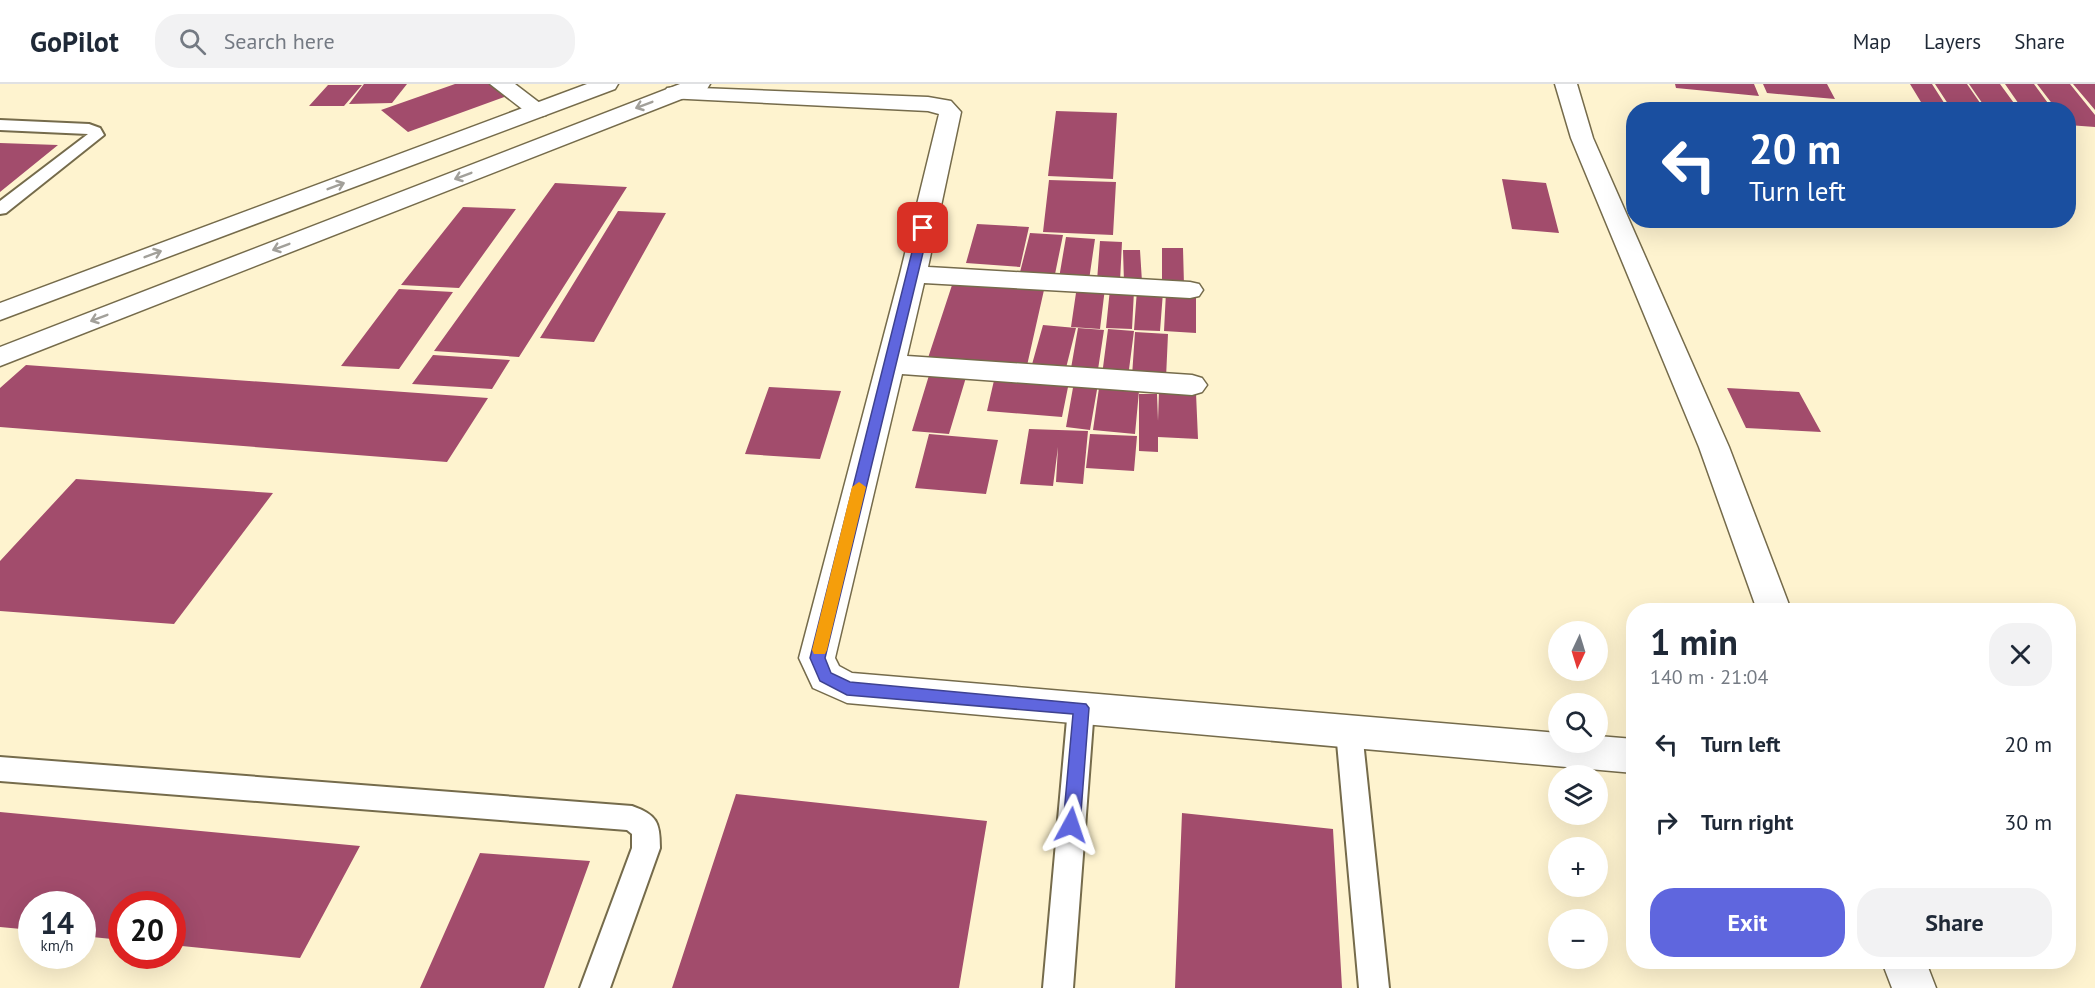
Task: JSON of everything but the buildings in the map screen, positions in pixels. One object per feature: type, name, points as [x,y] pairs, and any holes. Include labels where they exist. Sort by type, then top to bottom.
[{"type":"street","points":[[501,84],[538,110]]},
{"type":"street","points":[[0,312],[607,84]]},
{"type":"street","points":[[1566,84],[1582,138],[1714,447],[1771,603]]},
{"type":"street","points":[[0,357],[687,89],[943,106],[950,112],[913,274],[817,658],[826,677],[847,688],[1626,755]]},
{"type":"street","points":[[913,274],[1190,290]]},
{"type":"street","points":[[889,364],[1192,385]]},
{"type":"street","points":[[1907,969],[1914,988]]},
{"type":"lane","points":[[0,125],[89,129],[95,131],[96,135],[0,209]]},
{"type":"lane","points":[[1058,988],[1081,708]]},
{"type":"lane","points":[[1349,731],[1374,988]]},
{"type":"lane","points":[[0,769],[632,818],[646,828],[646,848],[594,988]]},
{"type":"slow traffic","points":[[819,650],[859,487]]},
{"type":"route","points":[[923,228],[817,658],[826,677],[847,688],[1081,708],[1071,825]]}]
